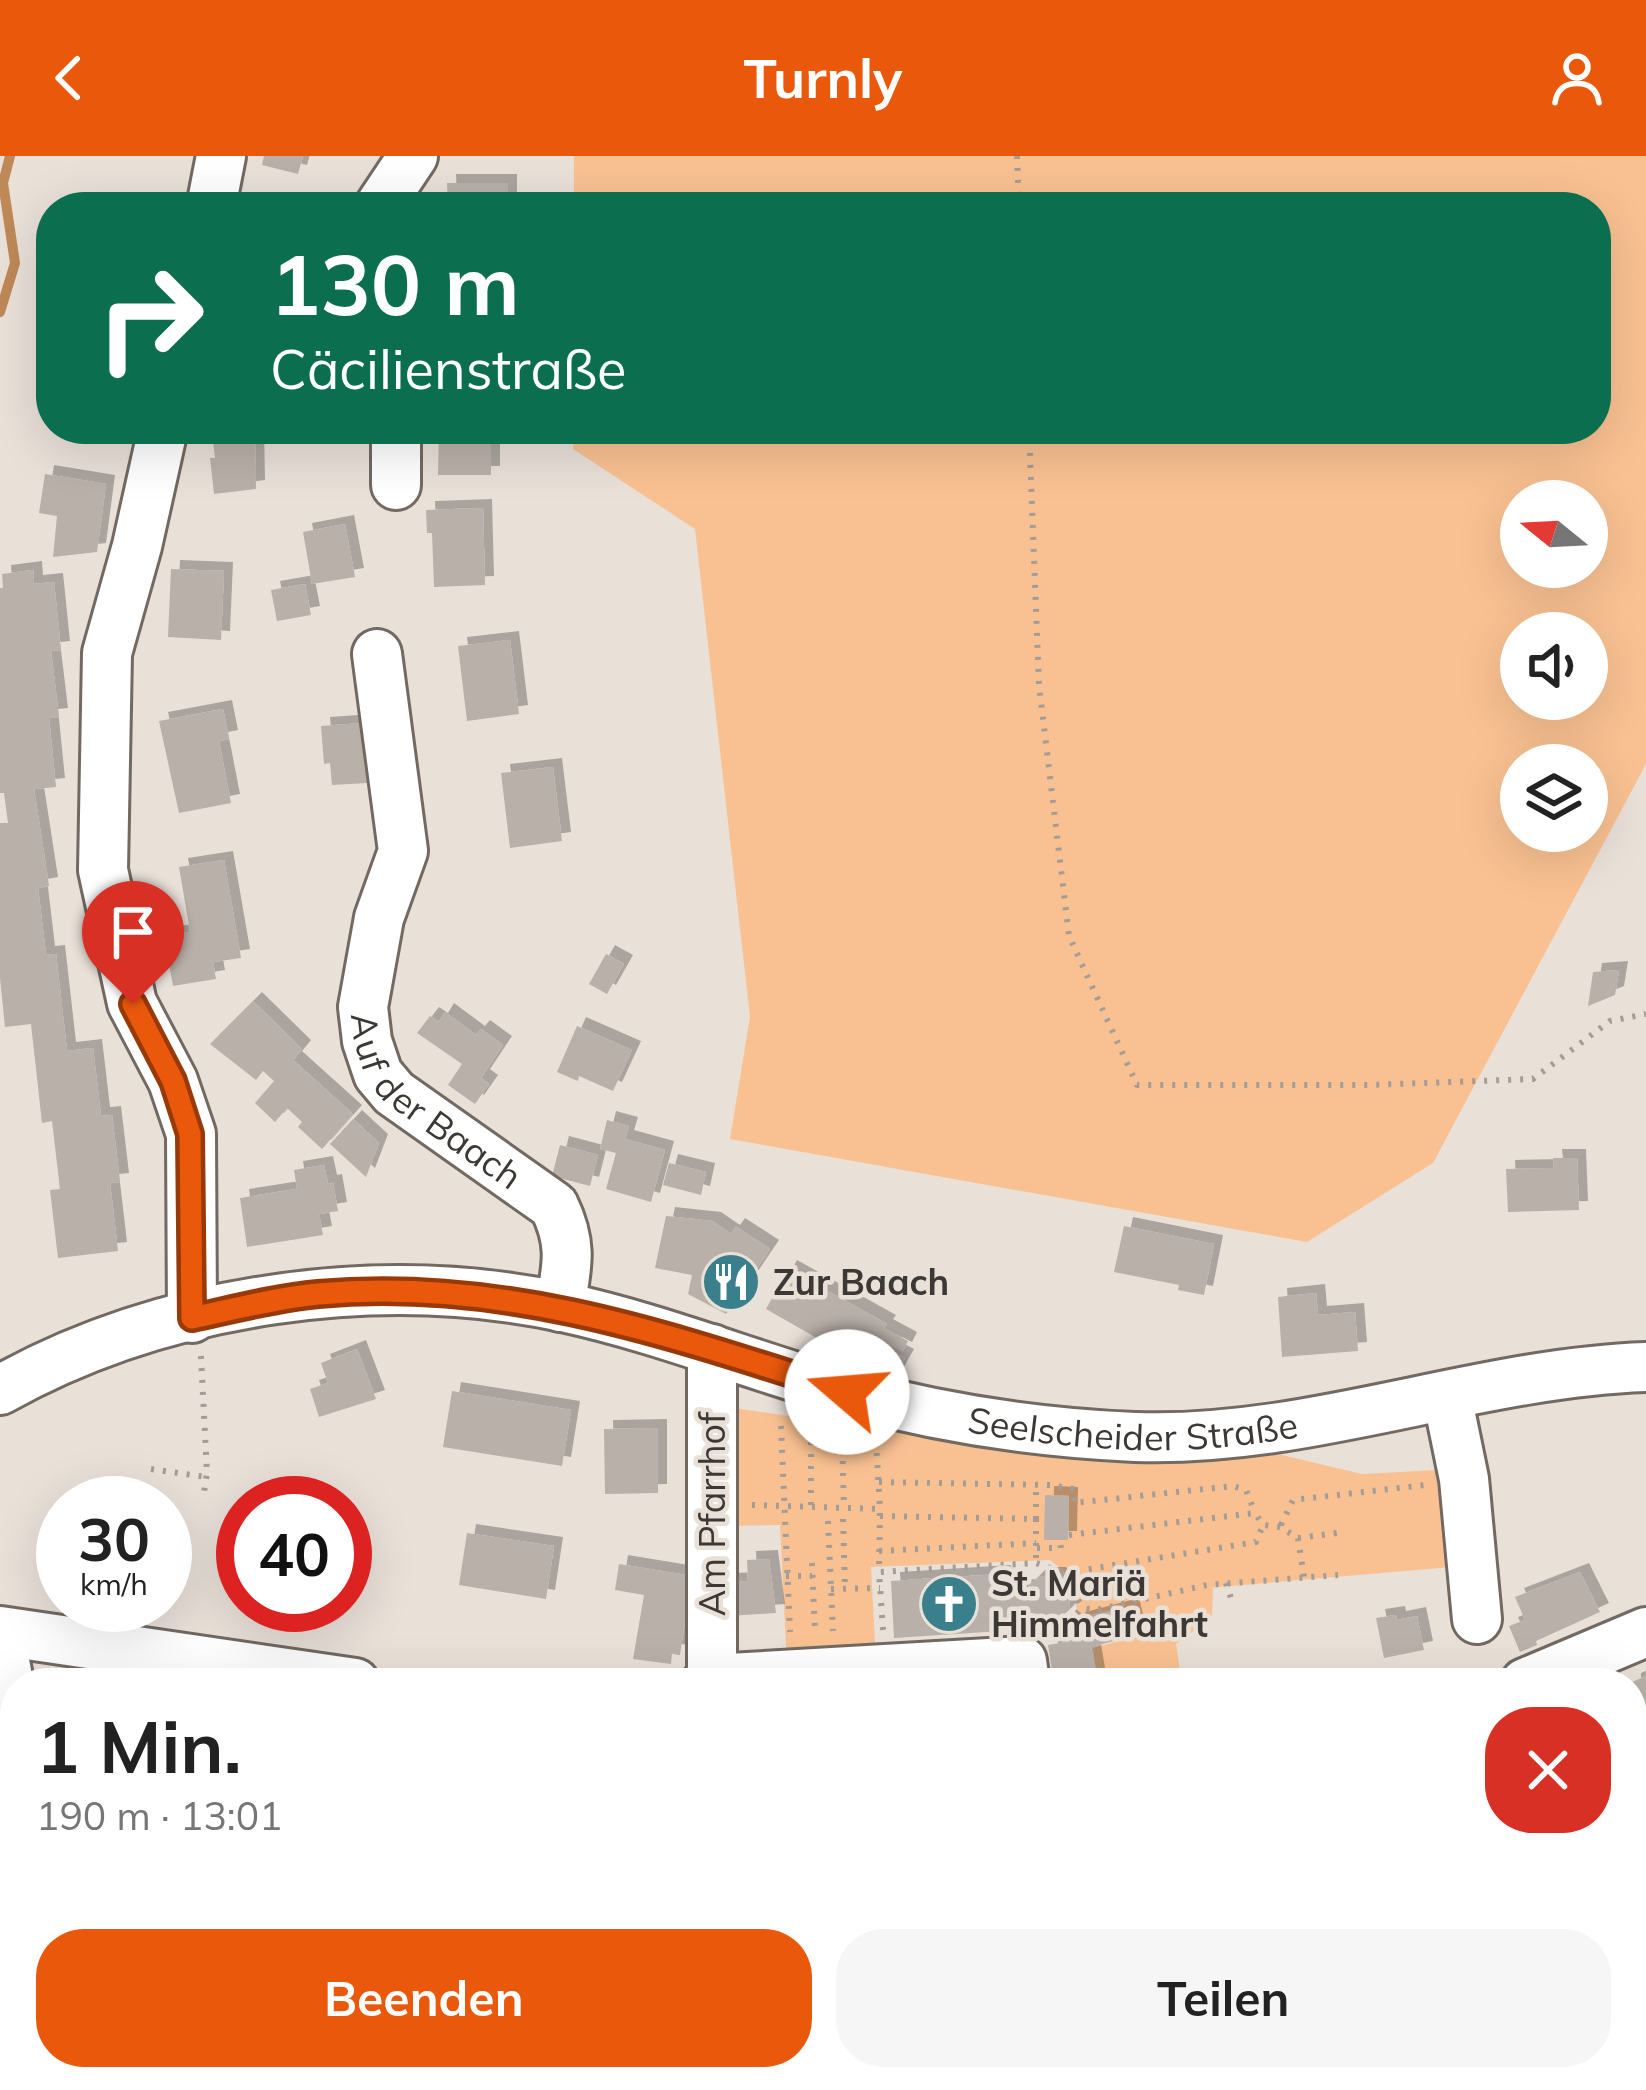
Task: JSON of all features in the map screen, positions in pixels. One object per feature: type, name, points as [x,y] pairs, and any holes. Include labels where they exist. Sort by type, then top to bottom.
[{"type":"street","points":[[214,192],[221,156]]},
{"type":"street","points":[[388,192],[413,156]]},
{"type":"street","points":[[160,444],[107,653],[103,870],[133,1004],[173,1081],[190,1134],[192,1318]]},
{"type":"street","points":[[396,444],[396,485]]},
{"type":"street","name":"Auf der Baach","points":[[377,655],[403,851],[368,961],[363,1007],[367,1041],[378,1074],[394,1093],[554,1206],[566,1231],[568,1255],[560,1306]]},
{"type":"street","name":"Seelscheider Straße","points":[[0,1390],[42,1367],[104,1343],[192,1318],[286,1298],[370,1292],[456,1293],[560,1306],[905,1406],[1076,1433],[1204,1436],[1299,1425],[1606,1368],[1646,1367]]},
{"type":"street","name":"Am Pfarrhof","points":[[709,1668],[712,1348]]},
{"type":"street","points":[[1447,1396],[1464,1479],[1477,1619]]},
{"type":"street","points":[[1561,1668],[1646,1632]]},
{"type":"street","points":[[6,1668],[0,1633],[249,1668]]},
{"type":"path","points":[[1017,156],[1018,192]]},
{"type":"path","points":[[1029,444],[1039,686],[1069,936],[1137,1085],[1368,1085],[1533,1078],[1610,1021],[1646,1014]]},
{"type":"path","points":[[192,1318],[204,1372],[204,1492]]},
{"type":"path","points":[[781,1426],[790,1639]]},
{"type":"path","points":[[811,1430],[811,1508]]},
{"type":"path","points":[[842,1437],[844,1508]]},
{"type":"path","points":[[876,1441],[880,1588],[882,1610],[891,1610]]},
{"type":"path","points":[[151,1468],[206,1477]]},
{"type":"path","points":[[1280,1527],[1293,1500],[1464,1479]]},
{"type":"path","points":[[879,1482],[1036,1485],[1074,1490],[1074,1502],[1233,1486],[1246,1490],[1263,1525],[1280,1527],[1298,1538],[1345,1532]]},
{"type":"path","points":[[1036,1485],[1036,1563]]},
{"type":"path","points":[[748,1505],[1036,1519]]},
{"type":"path","points":[[879,1550],[1061,1548],[1065,1537],[1255,1513]]},
{"type":"path","points":[[843,1519],[845,1588]]},
{"type":"path","points":[[828,1521],[833,1636]]},
{"type":"path","points":[[879,1572],[1036,1563],[1065,1573],[1256,1542],[1263,1525]]},
{"type":"path","points":[[1298,1538],[1304,1577]]},
{"type":"path","points":[[786,1576],[830,1567]]},
{"type":"path","points":[[812,1569],[815,1638]]},
{"type":"path","points":[[1065,1573],[1082,1608]]},
{"type":"path","points":[[1082,1608],[1096,1610],[1226,1583],[1338,1575]]},
{"type":"path","points":[[1226,1583],[1231,1598]]},
{"type":"path","points":[[831,1589],[880,1588]]},
{"type":"path","points":[[1025,1668],[1036,1634],[1065,1626],[1082,1608]]},
{"type":"shaded area","points":[[574,156],[1646,156],[1646,764],[1608,835],[1608,744],[1500,744],[1500,852],[1599,852],[1433,1163],[1307,1242],[730,1139],[750,1017],[695,529],[573,449],[573,444],[1611,444],[1611,192],[574,192]]},
{"type":"shaded area","points":[[728,1407],[1028,1452],[1143,1461],[1282,1455],[1362,1474],[1439,1470],[1452,1567],[1207,1588],[1213,1588],[1212,1617],[1176,1644],[1180,1668],[1096,1668],[1093,1648],[1137,1636],[1131,1606],[1078,1617],[1072,1578],[1050,1560],[871,1567],[876,1662],[787,1666],[780,1525],[725,1526]]},
{"type":"building","points":[[264,156],[303,156],[298,174],[262,165]]},
{"type":"building","points":[[447,183],[508,183],[508,192],[447,192]]},
{"type":"building","points":[[213,444],[255,444],[256,489],[214,494],[210,458],[215,458]]},
{"type":"building","points":[[439,444],[491,444],[491,475],[438,475]]},
{"type":"building","points":[[45,474],[106,484],[97,552],[53,557],[57,516],[39,513]]},
{"type":"building","points":[[483,508],[485,585],[434,587],[426,510]]},
{"type":"building","points":[[345,524],[355,577],[312,584],[303,532]]},
{"type":"building","points":[[171,569],[224,571],[221,640],[168,637]]},
{"type":"building","points":[[33,570],[34,584],[54,582],[61,650],[51,651],[59,717],[49,718],[56,787],[34,789],[49,886],[38,888],[46,955],[56,954],[67,1051],[93,1048],[101,1116],[112,1115],[120,1182],[110,1183],[118,1251],[58,1258],[50,1190],[60,1189],[52,1121],[42,1123],[31,1024],[5,1027],[0,978],[0,823],[8,823],[4,793],[0,793],[0,588],[2,574]]},
{"type":"building","points":[[305,584],[311,615],[277,621],[271,590]]},
{"type":"building","points":[[510,640],[519,714],[467,721],[458,646]]},
{"type":"building","points":[[223,709],[229,739],[219,741],[231,803],[179,813],[159,721]]},
{"type":"building","points":[[363,723],[367,783],[332,785],[330,763],[324,764],[321,726]]},
{"type":"building","points":[[553,767],[562,841],[510,848],[501,773]]},
{"type":"building","points":[[224,860],[241,958],[213,962],[216,979],[173,986],[164,936],[190,932],[179,867]]},
{"type":"building","points":[[606,954],[624,964],[607,994],[589,984]]},
{"type":"building","points":[[1619,970],[1615,995],[1588,1006],[1593,972]]},
{"type":"building","points":[[253,1001],[302,1049],[293,1060],[353,1114],[322,1149],[298,1127],[302,1122],[287,1108],[275,1122],[255,1103],[274,1081],[263,1071],[256,1080],[210,1044]]},
{"type":"building","points":[[445,1012],[476,1035],[481,1029],[503,1045],[481,1078],[489,1084],[475,1104],[448,1085],[462,1064],[417,1033],[430,1016],[439,1022]]},
{"type":"building","points":[[577,1026],[632,1050],[613,1091],[557,1072]]},
{"type":"building","points":[[353,1119],[379,1143],[366,1177],[330,1144]]},
{"type":"building","points":[[607,1120],[629,1126],[625,1139],[665,1150],[651,1202],[606,1189],[616,1153],[600,1149]]},
{"type":"building","points":[[560,1145],[598,1155],[590,1186],[552,1176]]},
{"type":"building","points":[[1553,1158],[1577,1158],[1579,1210],[1508,1212],[1506,1169],[1554,1168]]},
{"type":"building","points":[[669,1163],[706,1172],[701,1195],[663,1185]]},
{"type":"building","points":[[324,1165],[338,1211],[319,1214],[323,1235],[247,1247],[240,1198],[297,1189],[294,1170]]},
{"type":"building","points":[[666,1216],[712,1221],[731,1234],[736,1227],[770,1249],[726,1314],[688,1294],[692,1275],[655,1268]]},
{"type":"building","points":[[1124,1226],[1214,1244],[1204,1295],[1114,1272]]},
{"type":"building","points":[[788,1269],[887,1324],[884,1328],[908,1341],[903,1351],[893,1346],[890,1350],[905,1358],[892,1381],[766,1309]]},
{"type":"building","points":[[1316,1293],[1318,1315],[1355,1312],[1358,1351],[1282,1357],[1278,1297]]},
{"type":"building","points":[[357,1349],[376,1399],[319,1417],[310,1389],[328,1383],[321,1363]]},
{"type":"building","points":[[452,1391],[571,1410],[562,1466],[443,1447]]},
{"type":"building","points":[[658,1428],[658,1493],[605,1494],[604,1429]]},
{"type":"building","points":[[1045,1495],[1069,1496],[1068,1540],[1044,1540]]},
{"type":"building","points":[[467,1533],[554,1546],[546,1599],[459,1585]]},
{"type":"building","points":[[769,1559],[776,1613],[729,1616],[727,1582],[748,1581],[747,1560]]},
{"type":"building","points":[[619,1564],[692,1576],[680,1654],[672,1653],[671,1664],[633,1659],[644,1595],[615,1590]]},
{"type":"building","points":[[1580,1572],[1600,1612],[1520,1652],[1509,1626],[1525,1620],[1515,1597]]},
{"type":"building","points":[[1001,1574],[1016,1589],[1027,1588],[1039,1576],[1057,1576],[1068,1588],[1070,1609],[1060,1619],[1021,1613],[1002,1631],[894,1638],[891,1581]]},
{"type":"building","points":[[1130,1607],[1137,1635],[1091,1647],[1094,1668],[1052,1668],[1048,1645],[1079,1640],[1076,1621]]},
{"type":"building","points":[[1396,1615],[1397,1620],[1417,1616],[1424,1650],[1384,1658],[1376,1618]]},
{"type":"waterway","points":[[0,312],[15,263],[3,183],[10,156]]},
{"type":"place","name":"Zur Baach","points":[[731,1282]]},
{"type":"place","name":"St. Mariä Himmelfahrt","points":[[949,1604]]},
{"type":"route","points":[[133,1004],[173,1081],[190,1134],[192,1318],[322,1293],[456,1293],[560,1306],[847,1392]]}]
